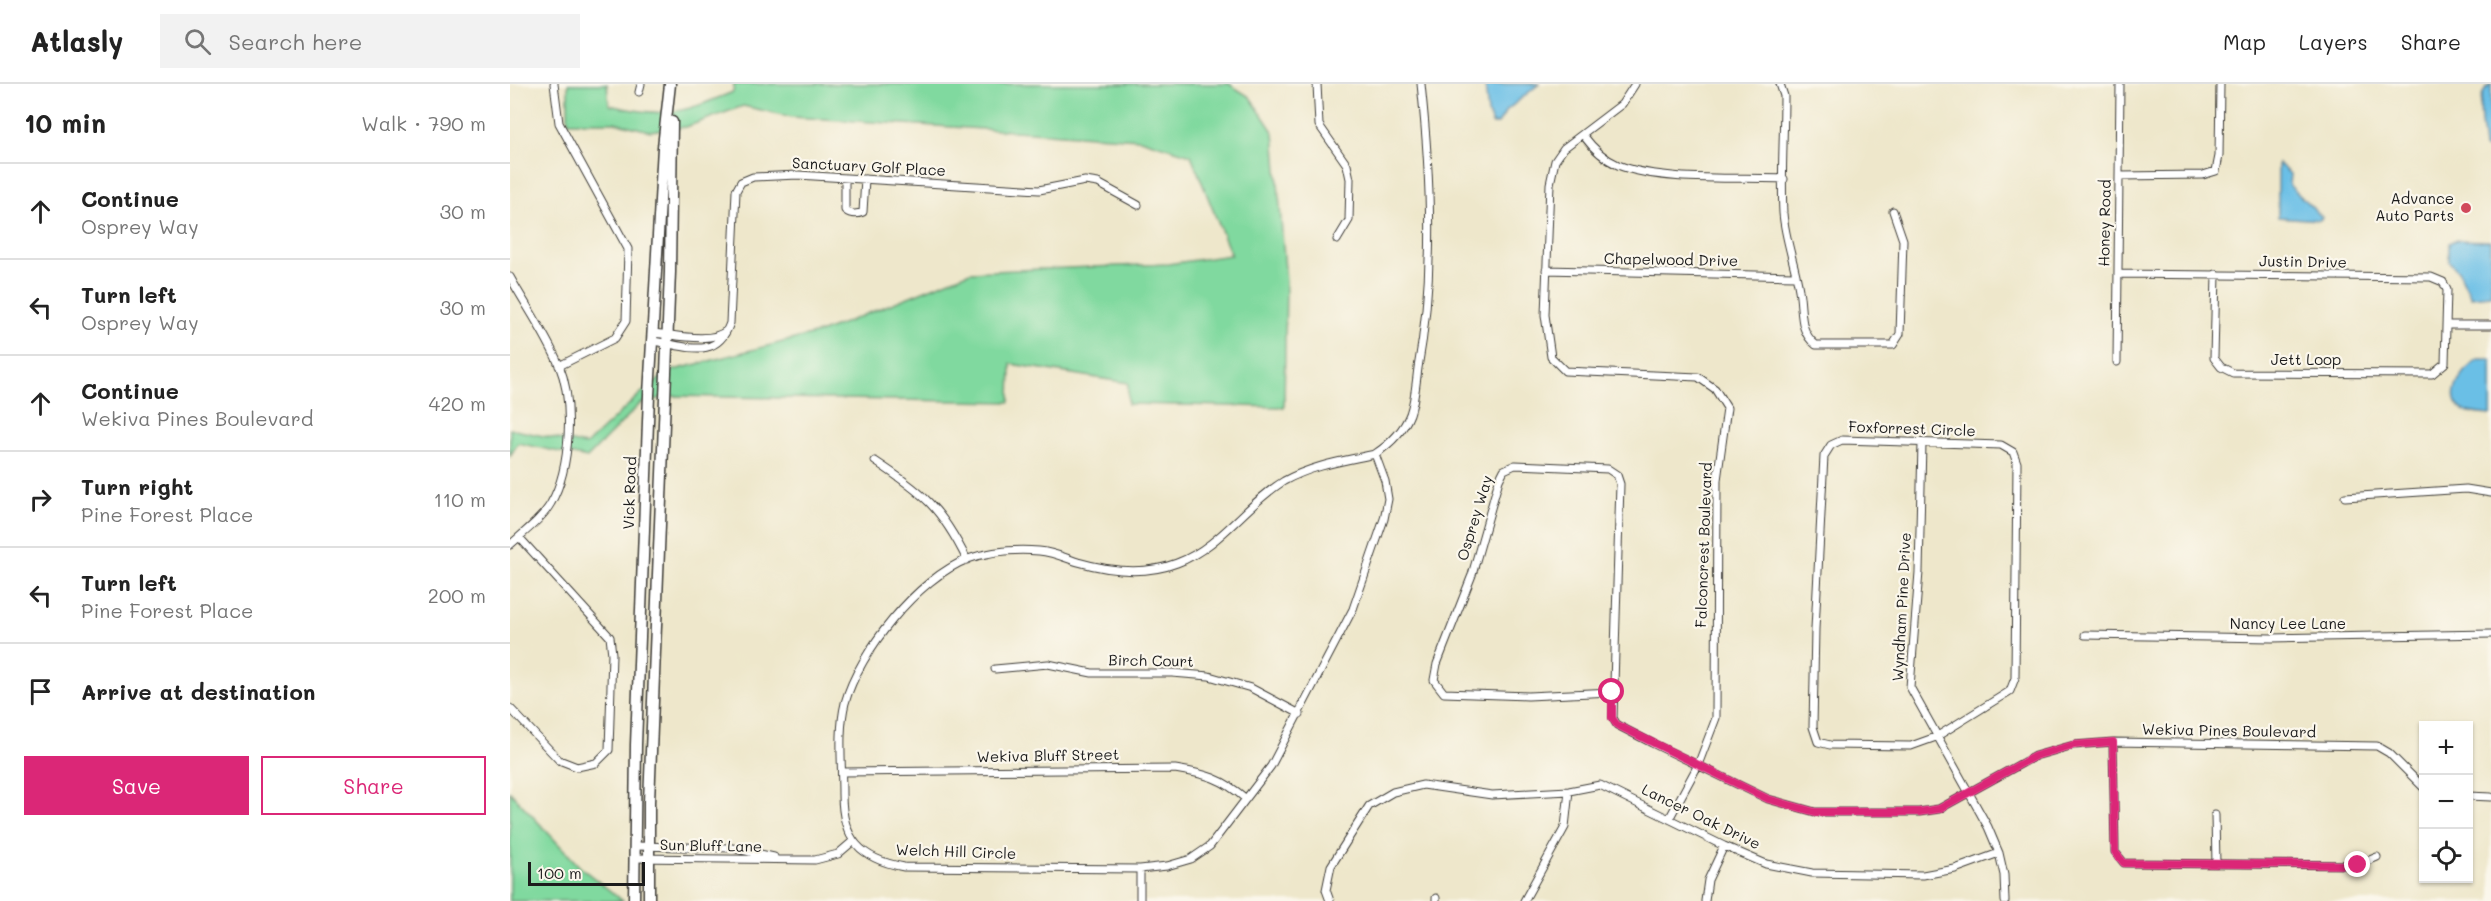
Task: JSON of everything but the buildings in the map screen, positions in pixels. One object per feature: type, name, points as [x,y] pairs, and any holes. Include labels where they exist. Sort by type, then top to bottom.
[{"type":"street","points":[[554,84],[559,123],[628,249],[626,321],[615,338],[559,366]]},
{"type":"street","points":[[639,92],[641,84]]},
{"type":"street","points":[[1317,84],[1319,125],[1347,165],[1350,179],[1348,220],[1337,240]]},
{"type":"street","points":[[852,842],[842,811],[841,736],[845,705],[858,669],[877,638],[937,576],[967,560],[1014,550],[1043,551],[1113,570],[1146,570],[1177,563],[1208,546],[1283,482],[1316,466],[1375,454],[1394,441],[1410,413],[1423,343],[1430,237],[1428,151],[1421,84]]},
{"type":"street","name":"Falconcrest Boulevard","points":[[1635,84],[1622,104],[1564,147],[1555,160],[1550,184],[1545,315],[1551,357],[1564,371],[1698,377],[1715,389],[1727,408],[1717,480],[1716,718],[1698,765],[1669,819]]},
{"type":"street","points":[[1780,84],[1784,96],[1783,212],[1799,289],[1802,326],[1809,339],[1816,345],[1878,347],[1893,345],[1900,334],[1903,240],[1893,211]]},
{"type":"street","name":"Honey Road","points":[[2117,362],[2120,84]]},
{"type":"street","points":[[2120,176],[2203,176],[2216,171],[2219,156],[2220,84]]},
{"type":"street","name":"Vick Road","points":[[634,901],[636,745],[652,337],[662,159],[670,86]]},
{"type":"street","name":"Vick Road","points":[[649,901],[648,846],[667,338],[672,121],[670,86]]},
{"type":"street","points":[[1583,135],[1594,149],[1617,165],[1660,174],[1784,179]]},
{"type":"street","name":"Sanctuary Golf Place","points":[[727,330],[730,322],[736,191],[741,182],[753,177],[798,175],[1039,190],[1085,181],[1098,183],[1138,205]]},
{"type":"street","points":[[845,178],[845,210],[849,214],[862,212],[865,179]]},
{"type":"street","name":"Chapelwood Drive","points":[[1546,270],[1795,276]]},
{"type":"street","name":"Justin Drive","points":[[2118,274],[2431,277],[2443,282],[2447,290],[2446,324]]},
{"type":"street","name":"Jett Loop","points":[[2216,274],[2214,358],[2221,367],[2233,373],[2432,374],[2445,363],[2446,324]]},
{"type":"street","points":[[510,277],[559,366],[568,401],[568,425],[563,467],[551,504],[510,545]]},
{"type":"street","points":[[2446,324],[2491,325]]},
{"type":"street","points":[[652,337],[706,336],[722,334],[727,330]]},
{"type":"street","points":[[667,338],[706,347],[717,344],[727,330]]},
{"type":"street","points":[[706,336],[706,347]]},
{"type":"street","name":"Foxforrest Circle","points":[[1842,440],[2001,446],[2013,452],[2017,463],[2015,678],[2010,691],[2002,698],[1936,737],[1911,746],[1830,746],[1818,742],[1813,727],[1815,629],[1824,456],[1831,445],[1842,440]]},
{"type":"street","name":"Wyndham Pine Drive","points":[[1922,443],[1919,572],[1910,687],[1999,853],[2004,875],[2005,901]]},
{"type":"street","name":"Welch Hill Circle","points":[[852,842],[881,863],[904,867],[1140,869],[1167,866],[1191,859],[1210,846],[1271,766],[1353,609],[1384,519],[1388,499],[1385,481],[1375,454]]},
{"type":"street","points":[[875,461],[921,492],[951,527],[967,560]]},
{"type":"street","name":"Osprey Way","points":[[1612,692],[1528,696],[1444,693],[1434,680],[1437,664],[1472,575],[1499,480],[1504,470],[1515,465],[1608,469],[1617,475],[1620,484],[1612,718],[1617,725],[1652,743]]},
{"type":"street","points":[[2345,497],[2466,489],[2491,493]]},
{"type":"street","points":[[510,708],[559,760],[577,767],[596,763],[609,750],[612,654],[610,637],[519,537]]},
{"type":"street","name":"Nancy Lee Lane","points":[[2085,635],[2272,638],[2491,634]]},
{"type":"street","name":"Birch Court","points":[[995,669],[1048,664],[1092,673],[1172,673],[1209,676],[1251,688],[1300,714]]},
{"type":"street","points":[[2113,742],[2115,852],[2124,863],[2358,865],[2377,856]]},
{"type":"street","name":"Wekiva Pines Boulevard","points":[[1652,743],[1768,799],[1815,812],[1919,812],[1939,809],[2035,756],[2073,745],[2113,742],[2377,746],[2389,753],[2419,783]]},
{"type":"street","name":"Wekiva Bluff Street","points":[[842,772],[1175,769],[1203,774],[1227,782],[1246,799]]},
{"type":"street","name":"Lancer Oak Drive","points":[[1330,901],[1326,890],[1331,866],[1369,806],[1393,792],[1423,785],[1492,795],[1569,791],[1600,785],[1766,864],[1812,873],[1923,875],[1954,869],[1999,853]]},
{"type":"street","points":[[1524,901],[1564,826],[1569,791]]},
{"type":"street","points":[[2473,796],[2491,797]]},
{"type":"street","points":[[2215,815],[2216,864]]},
{"type":"street","name":"Sun Bluff Lane","points":[[634,858],[815,860],[838,854],[852,842]]},
{"type":"street","name":"Sun Bluff Lane","points":[[635,846],[732,848],[788,859]]},
{"type":"street","points":[[1706,901],[1708,880],[1724,846]]},
{"type":"street","points":[[1140,869],[1140,901]]},
{"type":"green space","points":[[568,84],[607,84],[609,105],[645,112],[672,112],[733,92],[734,84],[1229,84],[1250,97],[1274,133],[1286,282],[1284,407],[1128,404],[1128,383],[1011,364],[1010,402],[669,396],[640,404],[587,458],[518,443],[510,456],[510,429],[586,445],[640,394],[670,371],[822,332],[970,272],[1168,264],[1231,255],[1191,155],[1140,139],[792,117],[743,106],[686,127],[649,131],[614,122],[568,122]]},
{"type":"green space","points":[[510,792],[580,867],[623,901],[510,901]]},
{"type":"water","points":[[1485,84],[1539,84],[1507,110],[1498,124],[1492,124],[1488,113]]},
{"type":"water","points":[[2491,84],[2491,150],[2484,148],[2480,113],[2482,96]]},
{"type":"water","points":[[2278,163],[2290,174],[2289,185],[2322,217],[2320,220],[2278,217]]},
{"type":"water","points":[[2455,240],[2491,241],[2491,295],[2471,297],[2459,272],[2449,261],[2449,243]]},
{"type":"water","points":[[2478,359],[2491,359],[2491,415],[2463,410],[2455,398],[2455,391],[2462,376]]},
{"type":"place","name":"Advance Auto Parts","points":[[2466,208]]},
{"type":"route","points":[[1612,692],[1612,718],[1617,725],[1768,799],[1815,812],[1919,812],[1939,809],[2035,756],[2073,745],[2113,742],[2115,852],[2124,863],[2358,865]]}]
